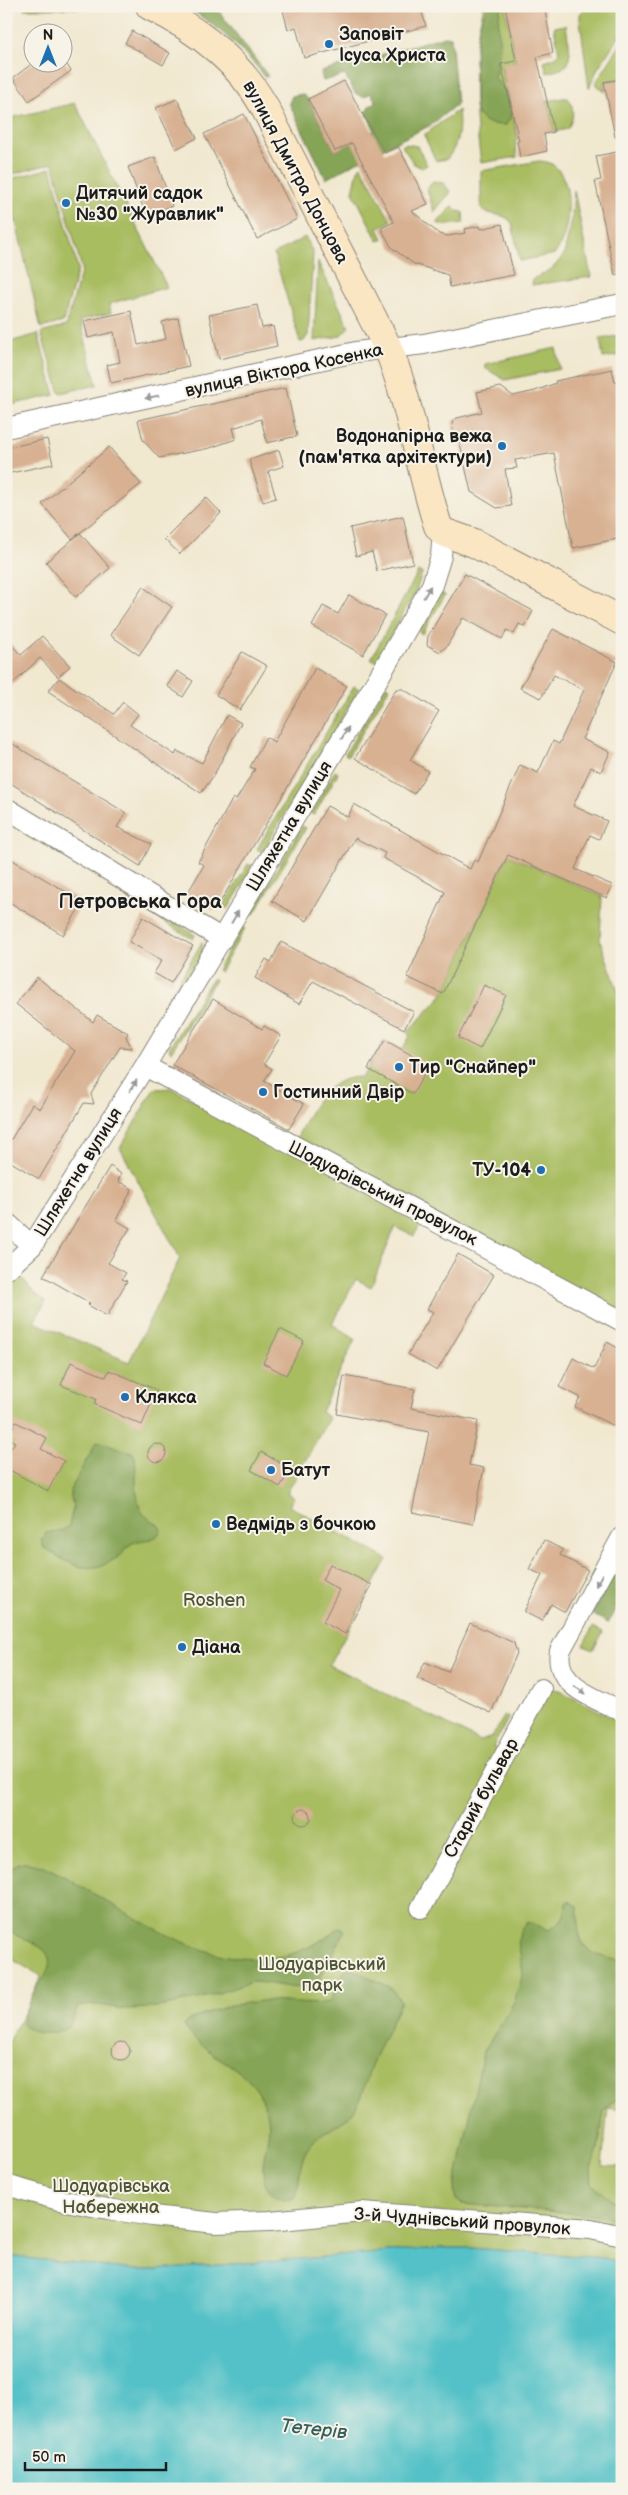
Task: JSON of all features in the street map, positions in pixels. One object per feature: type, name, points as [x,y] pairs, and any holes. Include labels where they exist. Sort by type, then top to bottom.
[{"type":"street","name":"вулиця Дмитра Донцова","points":[[150,6],[203,37],[242,72],[255,90],[388,348]]},
{"type":"street","name":"вулиця Віктора Косенка","points":[[6,428],[356,352],[424,344],[622,304]]},
{"type":"street","name":"Шляхетна вулиця","points":[[6,1270],[32,1246],[145,1066],[432,585],[441,556],[443,532],[438,526],[431,504],[400,378],[388,348]]},
{"type":"street","points":[[443,532],[474,543],[622,621]]},
{"type":"street","points":[[6,808],[222,939]]},
{"type":"street","name":"Шодуарівський провулок","points":[[145,1066],[622,1321]]},
{"type":"street","points":[[6,1222],[32,1246]]},
{"type":"street","points":[[622,1537],[560,1651],[559,1660],[566,1680],[575,1687],[622,1711]]},
{"type":"street","name":"Старий бульвар","points":[[421,1908],[541,1689]]},
{"type":"street","name":"3-й Чуднівський провулок","points":[[6,2185],[108,2209],[216,2223],[270,2221],[362,2212],[591,2229],[622,2236]]},
{"type":"green space","points":[[23,6],[95,6],[102,8],[25,9]]},
{"type":"green space","points":[[185,6],[215,6],[268,76],[265,77],[228,38]]},
{"type":"green space","points":[[484,6],[505,6],[516,61],[501,65],[518,139],[515,141],[517,157],[481,163],[475,104],[475,64]]},
{"type":"green space","points":[[489,6],[500,6],[498,26],[500,47],[494,78],[505,90],[512,114],[506,125],[486,122],[479,117],[475,107],[476,40],[483,15]]},
{"type":"green space","points":[[587,6],[622,6],[622,32],[598,68],[589,88],[580,20],[580,14]]},
{"type":"green space","points":[[566,25],[570,53],[568,64],[561,69],[547,73],[544,61],[556,57],[559,53],[554,27]]},
{"type":"green space","points":[[445,36],[451,37],[457,104],[431,125],[326,179],[289,103],[292,96],[303,94],[308,99],[335,151],[373,132],[374,129],[367,114],[368,107],[376,102],[371,93],[363,97],[355,93],[345,75],[323,81],[321,72]]},
{"type":"green space","points":[[622,42],[622,79],[604,82],[605,92],[595,84]]},
{"type":"green space","points":[[568,98],[570,102],[573,109],[572,118],[567,129],[554,132],[547,101]]},
{"type":"green space","points":[[75,103],[167,287],[109,304],[111,313],[80,320],[97,385],[60,393],[41,333],[66,326],[82,269],[53,163],[6,176],[6,119]]},
{"type":"green space","points":[[458,110],[459,130],[454,148],[447,159],[436,161],[424,135]]},
{"type":"green space","points":[[405,144],[417,146],[427,165],[422,168],[414,164],[402,146]]},
{"type":"green space","points":[[539,161],[550,163],[559,170],[564,180],[568,206],[567,220],[560,245],[555,254],[520,261],[512,223],[505,217],[489,213],[481,208],[481,171]]},
{"type":"green space","points":[[361,166],[391,221],[378,228],[383,239],[378,241],[353,192],[358,170]]},
{"type":"green space","points":[[51,168],[78,269],[63,322],[41,328],[6,180]]},
{"type":"green space","points":[[433,181],[443,183],[451,192],[434,212],[427,189]]},
{"type":"green space","points":[[574,190],[591,277],[532,285],[533,279],[552,269],[564,255],[572,218]]},
{"type":"green space","points":[[453,206],[457,211],[463,212],[464,223],[445,225],[437,223]]},
{"type":"green space","points":[[305,237],[313,253],[308,335],[304,341],[300,342],[274,254]]},
{"type":"green space","points":[[318,262],[349,327],[340,336],[314,341]]},
{"type":"green space","points":[[38,334],[55,395],[6,406],[6,343]]},
{"type":"green space","points":[[622,335],[622,355],[603,358],[600,339]]},
{"type":"green space","points":[[556,348],[560,369],[505,380],[485,368],[485,364]]},
{"type":"green space","points":[[418,572],[422,573],[416,591],[376,661],[371,659]]},
{"type":"green space","points":[[440,593],[445,595],[422,634],[418,631]]},
{"type":"green space","points":[[386,685],[390,687],[348,756],[345,754]]},
{"type":"green space","points":[[354,686],[359,689],[262,852],[257,849]]},
{"type":"green space","points":[[335,771],[338,773],[314,815],[310,813]]},
{"type":"green space","points":[[302,826],[306,828],[254,914],[251,913]]},
{"type":"green space","name":"Шодуарівський парк","points":[[508,855],[602,896],[600,940],[622,1002],[622,1312],[423,1220],[414,1236],[395,1227],[371,1287],[356,1279],[332,1324],[355,1339],[321,1412],[329,1418],[287,1493],[294,1497],[289,1506],[387,1559],[329,1665],[480,1741],[492,1737],[505,1715],[509,1717],[493,1747],[509,1756],[550,1688],[559,1690],[622,1723],[622,2110],[608,2108],[602,2166],[622,2167],[622,2263],[604,2258],[470,2248],[442,2248],[155,2270],[135,2270],[6,2256],[6,2045],[23,2015],[41,1976],[6,1956],[6,1281],[18,1273],[33,1292],[46,1301],[34,1322],[129,1362],[180,1258],[120,1148],[154,1089],[171,1088],[290,1151],[309,1114],[325,1092],[335,1084],[348,1079],[362,1077],[385,1040],[402,1050],[410,1036],[407,1033],[443,994]]},
{"type":"green space","points":[[248,864],[253,867],[228,909],[223,906]]},
{"type":"green space","points":[[131,895],[195,935],[193,939],[128,901]]},
{"type":"green space","points":[[242,927],[245,928],[220,972],[217,970]]},
{"type":"green space","points":[[202,942],[203,951],[156,1028],[152,1026]]},
{"type":"green space","points":[[212,979],[215,980],[171,1052],[169,1048]]},
{"type":"green space","points":[[101,1442],[132,1452],[135,1457],[139,1506],[144,1515],[158,1525],[161,1530],[152,1539],[131,1544],[121,1555],[110,1562],[90,1568],[81,1567],[64,1560],[44,1548],[41,1540],[46,1533],[63,1530],[69,1526],[73,1508],[70,1490],[96,1443]]},
{"type":"green space","points":[[622,1557],[622,1608],[617,1606],[608,1623],[592,1614]]},
{"type":"green space","points":[[593,1627],[603,1632],[593,1650],[583,1645]]},
{"type":"green space","points":[[18,1863],[36,1865],[54,1871],[148,1925],[179,1940],[211,1952],[243,1958],[275,1958],[307,1948],[340,1927],[344,1929],[344,1933],[317,1984],[311,1987],[303,1988],[251,1982],[177,2004],[125,2009],[98,2005],[79,2006],[68,2026],[55,2032],[40,2033],[27,2028],[22,2023],[31,1998],[49,1966],[48,1956],[37,1945],[6,1930],[6,1884],[12,1869]]},
{"type":"green space","points":[[569,1901],[578,1906],[579,1930],[584,1945],[598,1955],[622,1961],[622,2096],[610,2104],[604,2112],[598,2150],[591,2168],[592,2184],[611,2200],[622,2202],[622,2220],[583,2214],[462,2204],[456,2200],[454,2192],[483,2053],[514,2002],[523,1974],[518,1940],[522,1929],[528,1922],[549,1930],[560,1922],[565,1912],[566,1903]]},
{"type":"green space","points":[[345,1970],[354,1970],[390,1987],[401,2001],[372,2063],[355,2109],[345,2120],[321,2135],[310,2145],[304,2156],[294,2198],[280,2199],[267,2186],[264,2177],[264,2157],[269,2127],[263,2100],[254,2086],[244,2076],[206,2049],[184,2026],[189,2021],[208,2012],[246,2003],[264,2001],[329,2002]]},
{"type":"water","name":"Тетерів","points":[[442,2248],[470,2248],[604,2258],[622,2263],[622,2489],[6,2489],[6,2256],[135,2270],[155,2270]]},
{"type":"building","name":"Заповіт Ісуса Христа","points":[[282,6],[420,6],[426,26],[304,58],[296,27],[288,30]]},
{"type":"building","points":[[505,6],[544,6],[553,53],[537,57],[554,132],[544,134],[547,151],[520,157],[517,141],[519,141],[501,64],[516,61]]},
{"type":"building","points":[[132,31],[170,53],[163,65],[125,43]]},
{"type":"building","points":[[22,71],[70,72],[29,101],[13,78]]},
{"type":"building","points":[[622,79],[622,137],[615,137],[604,82]]},
{"type":"building","points":[[344,81],[385,153],[398,146],[428,204],[412,211],[439,234],[448,236],[466,233],[465,229],[480,226],[481,229],[502,224],[514,275],[450,287],[448,275],[414,264],[392,248],[381,228],[394,222],[352,143],[335,151],[308,99]]},
{"type":"building","points":[[177,99],[197,138],[176,149],[156,108]]},
{"type":"building","points":[[244,114],[297,219],[257,239],[204,134]]},
{"type":"building","points":[[622,151],[622,274],[615,275],[595,181],[601,180],[596,156]]},
{"type":"building","points":[[155,157],[172,206],[146,215],[128,167]]},
{"type":"building","points":[[257,305],[262,328],[273,326],[277,346],[219,359],[209,315]]},
{"type":"building","points":[[131,311],[138,345],[166,339],[162,322],[178,318],[189,366],[111,383],[107,365],[120,362],[114,332],[88,338],[84,321]]},
{"type":"building","points":[[612,369],[615,382],[622,380],[622,538],[573,548],[554,453],[515,460],[517,468],[505,469],[511,506],[497,508],[471,492],[459,440],[453,432],[452,422],[457,418],[482,412],[477,392],[501,387],[513,396],[535,391],[556,383],[555,381]]},
{"type":"building","points":[[286,388],[297,436],[267,443],[261,419],[233,428],[236,439],[210,448],[159,458],[143,440],[138,420]]},
{"type":"building","points":[[47,439],[53,464],[6,474],[6,448]]},
{"type":"building","points":[[109,447],[141,484],[72,539],[42,504]]},
{"type":"building","points":[[279,450],[284,466],[268,471],[276,498],[263,502],[249,460]]},
{"type":"building","points":[[206,497],[221,513],[180,554],[164,539]]},
{"type":"building","points":[[403,516],[413,563],[377,571],[372,552],[356,556],[350,528]]},
{"type":"building","points":[[80,533],[110,568],[76,597],[46,562]]},
{"type":"building","points":[[465,574],[533,611],[525,627],[519,624],[514,634],[507,630],[502,639],[463,618],[447,646],[440,652],[427,645],[428,636]]},
{"type":"building","points":[[143,587],[172,607],[139,655],[110,635]]},
{"type":"building","points":[[349,595],[385,615],[363,655],[312,626],[323,606],[338,614]]},
{"type":"building","points":[[553,629],[617,662],[582,739],[610,752],[601,772],[591,767],[573,806],[607,821],[599,839],[590,835],[575,869],[612,885],[607,898],[508,855],[443,994],[407,977],[445,892],[383,858],[385,853],[355,838],[307,921],[272,901],[327,806],[348,817],[354,804],[470,869],[474,860],[478,862],[520,765],[538,773],[553,741],[559,744],[584,690],[554,675],[541,698],[520,688]]},
{"type":"building","points":[[42,636],[70,666],[58,677],[40,658],[6,690],[6,639],[21,655]]},
{"type":"building","points":[[242,652],[267,666],[240,710],[216,695]]},
{"type":"building","points":[[315,668],[347,686],[215,911],[187,894],[204,865],[198,862],[233,798],[236,800],[255,769],[250,767],[266,737],[274,742]]},
{"type":"building","points":[[177,671],[193,681],[183,697],[167,686]]},
{"type":"building","points":[[59,678],[114,714],[123,702],[138,714],[130,725],[175,755],[177,751],[202,763],[227,715],[241,723],[214,775],[201,793],[48,691]]},
{"type":"building","points":[[396,689],[403,689],[439,711],[410,760],[428,771],[414,794],[355,758]]},
{"type":"building","points":[[6,740],[126,813],[117,827],[151,844],[140,866],[6,780]]},
{"type":"building","points":[[6,856],[83,902],[63,935],[6,900]]},
{"type":"building","points":[[143,917],[193,946],[171,983],[154,973],[162,960],[129,942]]},
{"type":"building","points":[[281,942],[414,1012],[404,1029],[313,981],[299,1004],[255,978],[266,959],[271,962]]},
{"type":"building","points":[[37,977],[93,1022],[97,1015],[128,1033],[126,1037],[132,1048],[120,1047],[91,1094],[94,1104],[84,1103],[39,1179],[6,1159],[6,1148],[32,1104],[40,1109],[75,1051],[16,1004]]},
{"type":"building","points":[[484,985],[506,995],[480,1049],[458,1038]]},
{"type":"building","points":[[213,999],[262,1029],[264,1026],[281,1036],[264,1064],[272,1069],[264,1081],[304,1104],[289,1129],[172,1065]]},
{"type":"building","name":"Тир \"Снайпер\"","points":[[385,1040],[429,1065],[413,1094],[368,1069]]},
{"type":"building","points":[[110,1166],[121,1174],[118,1181],[132,1189],[116,1220],[130,1228],[108,1263],[126,1273],[122,1279],[127,1281],[107,1316],[88,1305],[90,1303],[43,1276]]},
{"type":"building","points":[[458,1254],[494,1275],[437,1371],[408,1354],[433,1312],[427,1309]]},
{"type":"building","points":[[280,1329],[304,1341],[286,1375],[263,1363]]},
{"type":"building","points":[[607,1342],[622,1350],[622,1414],[616,1427],[575,1407],[580,1397],[559,1387],[573,1358],[594,1369]]},
{"type":"building","name":"Клякса","points":[[71,1362],[106,1377],[109,1370],[157,1390],[142,1425],[94,1404],[96,1399],[61,1385]]},
{"type":"building","points":[[344,1376],[415,1389],[411,1408],[478,1421],[469,1465],[484,1468],[473,1524],[412,1512],[429,1432],[337,1414]]},
{"type":"building","points":[[16,1422],[47,1438],[41,1449],[64,1461],[48,1491],[6,1468],[6,1456],[15,1442],[7,1438]]},
{"type":"building","points":[[157,1444],[163,1447],[166,1453],[163,1459],[157,1462],[151,1459],[148,1453],[151,1447]]},
{"type":"building","name":"Батут","points":[[261,1452],[291,1469],[280,1487],[251,1470]]},
{"type":"building","points":[[544,1540],[563,1550],[560,1555],[588,1570],[565,1612],[551,1604],[542,1621],[524,1612],[542,1575],[529,1569]]},
{"type":"building","points":[[330,1564],[372,1585],[345,1634],[323,1622],[339,1590],[322,1580]]},
{"type":"building","points":[[470,1623],[514,1643],[517,1653],[491,1713],[417,1678],[425,1662],[448,1672]]},
{"type":"building","points":[[303,1809],[309,1811],[311,1817],[309,1823],[303,1825],[297,1823],[295,1817],[297,1811]]},
{"type":"building","points":[[117,2042],[125,2042],[130,2047],[128,2058],[117,2060],[112,2055],[112,2047]]},
{"type":"place","name":"Заповіт Ісуса Христа","points":[[329,44]]},
{"type":"place","name":"Дитячий садок №30 \"Журавлик\"","points":[[66,203]]},
{"type":"place","name":"Водонапірна вежа (пам'ятка архітектури)","points":[[502,446]]},
{"type":"place","name":"Тир \"Снайпер\"","points":[[399,1067]]},
{"type":"place","name":"Гостинний Двір","points":[[263,1092]]},
{"type":"place","name":"ТУ-104","points":[[541,1170]]},
{"type":"place","name":"Клякса","points":[[125,1397]]},
{"type":"place","name":"Батут","points":[[271,1470]]},
{"type":"place","name":"Ведмідь з бочкою","points":[[216,1524]]},
{"type":"place","name":"Діана","points":[[182,1647]]},
{"type":"district","name":"Петровська Гора","points":[[140,901]]},
{"type":"park label","name":"Roshen","points":[[214,1600]]},
{"type":"park label","name":"Шодуарівська Набережна","points":[[111,2196]]}]
